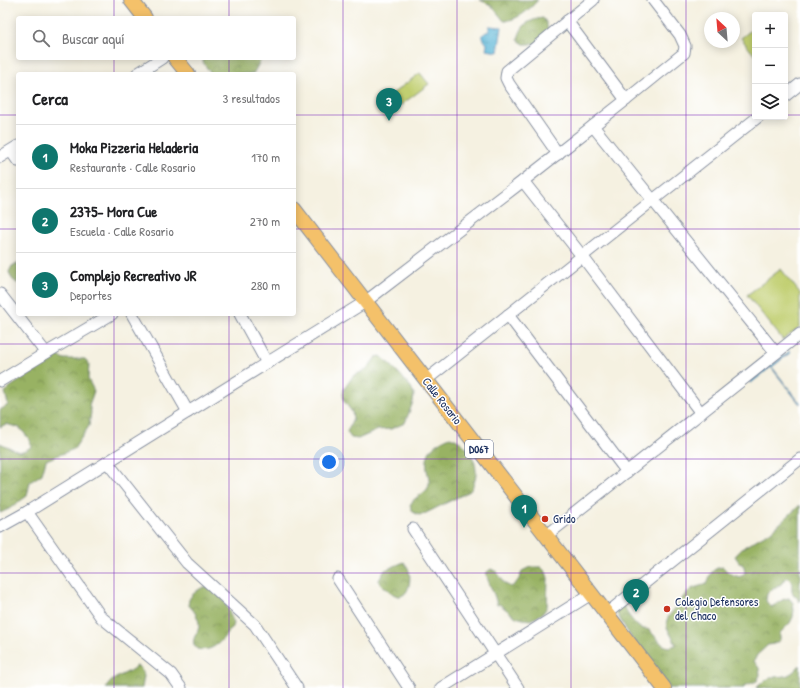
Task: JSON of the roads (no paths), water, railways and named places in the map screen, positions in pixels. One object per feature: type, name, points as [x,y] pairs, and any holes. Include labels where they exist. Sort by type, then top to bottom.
[{"type":"main road","points":[[131,0],[143,16]]},
{"type":"main road","points":[[177,60],[186,72]]},
{"type":"main road","name":"Calle Rosario","points":[[296,212],[664,688]]},
{"type":"street","points":[[558,154],[509,84],[506,78],[507,71],[593,0]]},
{"type":"street","points":[[0,527],[27,512],[365,302],[626,100],[684,53],[685,46],[680,35],[653,0]]},
{"type":"street","points":[[567,21],[626,100]]},
{"type":"street","points":[[140,72],[159,60]]},
{"type":"street","points":[[788,94],[800,84]]},
{"type":"street","points":[[426,380],[754,120]]},
{"type":"street","points":[[593,126],[776,353]]},
{"type":"street","points":[[0,157],[14,149]]},
{"type":"street","points":[[523,181],[701,413]]},
{"type":"street","points":[[0,294],[16,315]]},
{"type":"street","points":[[508,315],[627,472]]},
{"type":"street","points":[[17,316],[46,353]]},
{"type":"street","points":[[0,381],[109,316]]},
{"type":"street","points":[[133,316],[188,412]]},
{"type":"street","points":[[241,316],[267,363]]},
{"type":"street","points":[[546,536],[800,334]]},
{"type":"street","points":[[606,614],[800,459]]},
{"type":"street","points":[[106,462],[187,563],[254,625],[297,688]]},
{"type":"street","points":[[27,512],[101,617],[171,674],[181,688]]},
{"type":"street","points":[[413,528],[518,688]]},
{"type":"street","points":[[338,579],[408,688]]},
{"type":"street","points":[[441,688],[591,594]]},
{"type":"water","points":[[489,26],[502,27],[498,52],[486,50],[487,44],[483,35],[489,31]]},
{"type":"water","points":[[790,351],[791,352],[772,367],[800,404],[771,367],[751,383],[749,382]]},
{"type":"place","name":"Complejo Recreativo JR","points":[[389,121]]},
{"type":"place","name":"Grido","points":[[545,519]]},
{"type":"place","name":"Moka Pizzeria Heladeria","points":[[524,528]]},
{"type":"place","name":"Colegio Defensores del Chaco","points":[[667,609]]},
{"type":"place","name":"2375- Mora Cue","points":[[636,612]]}]
